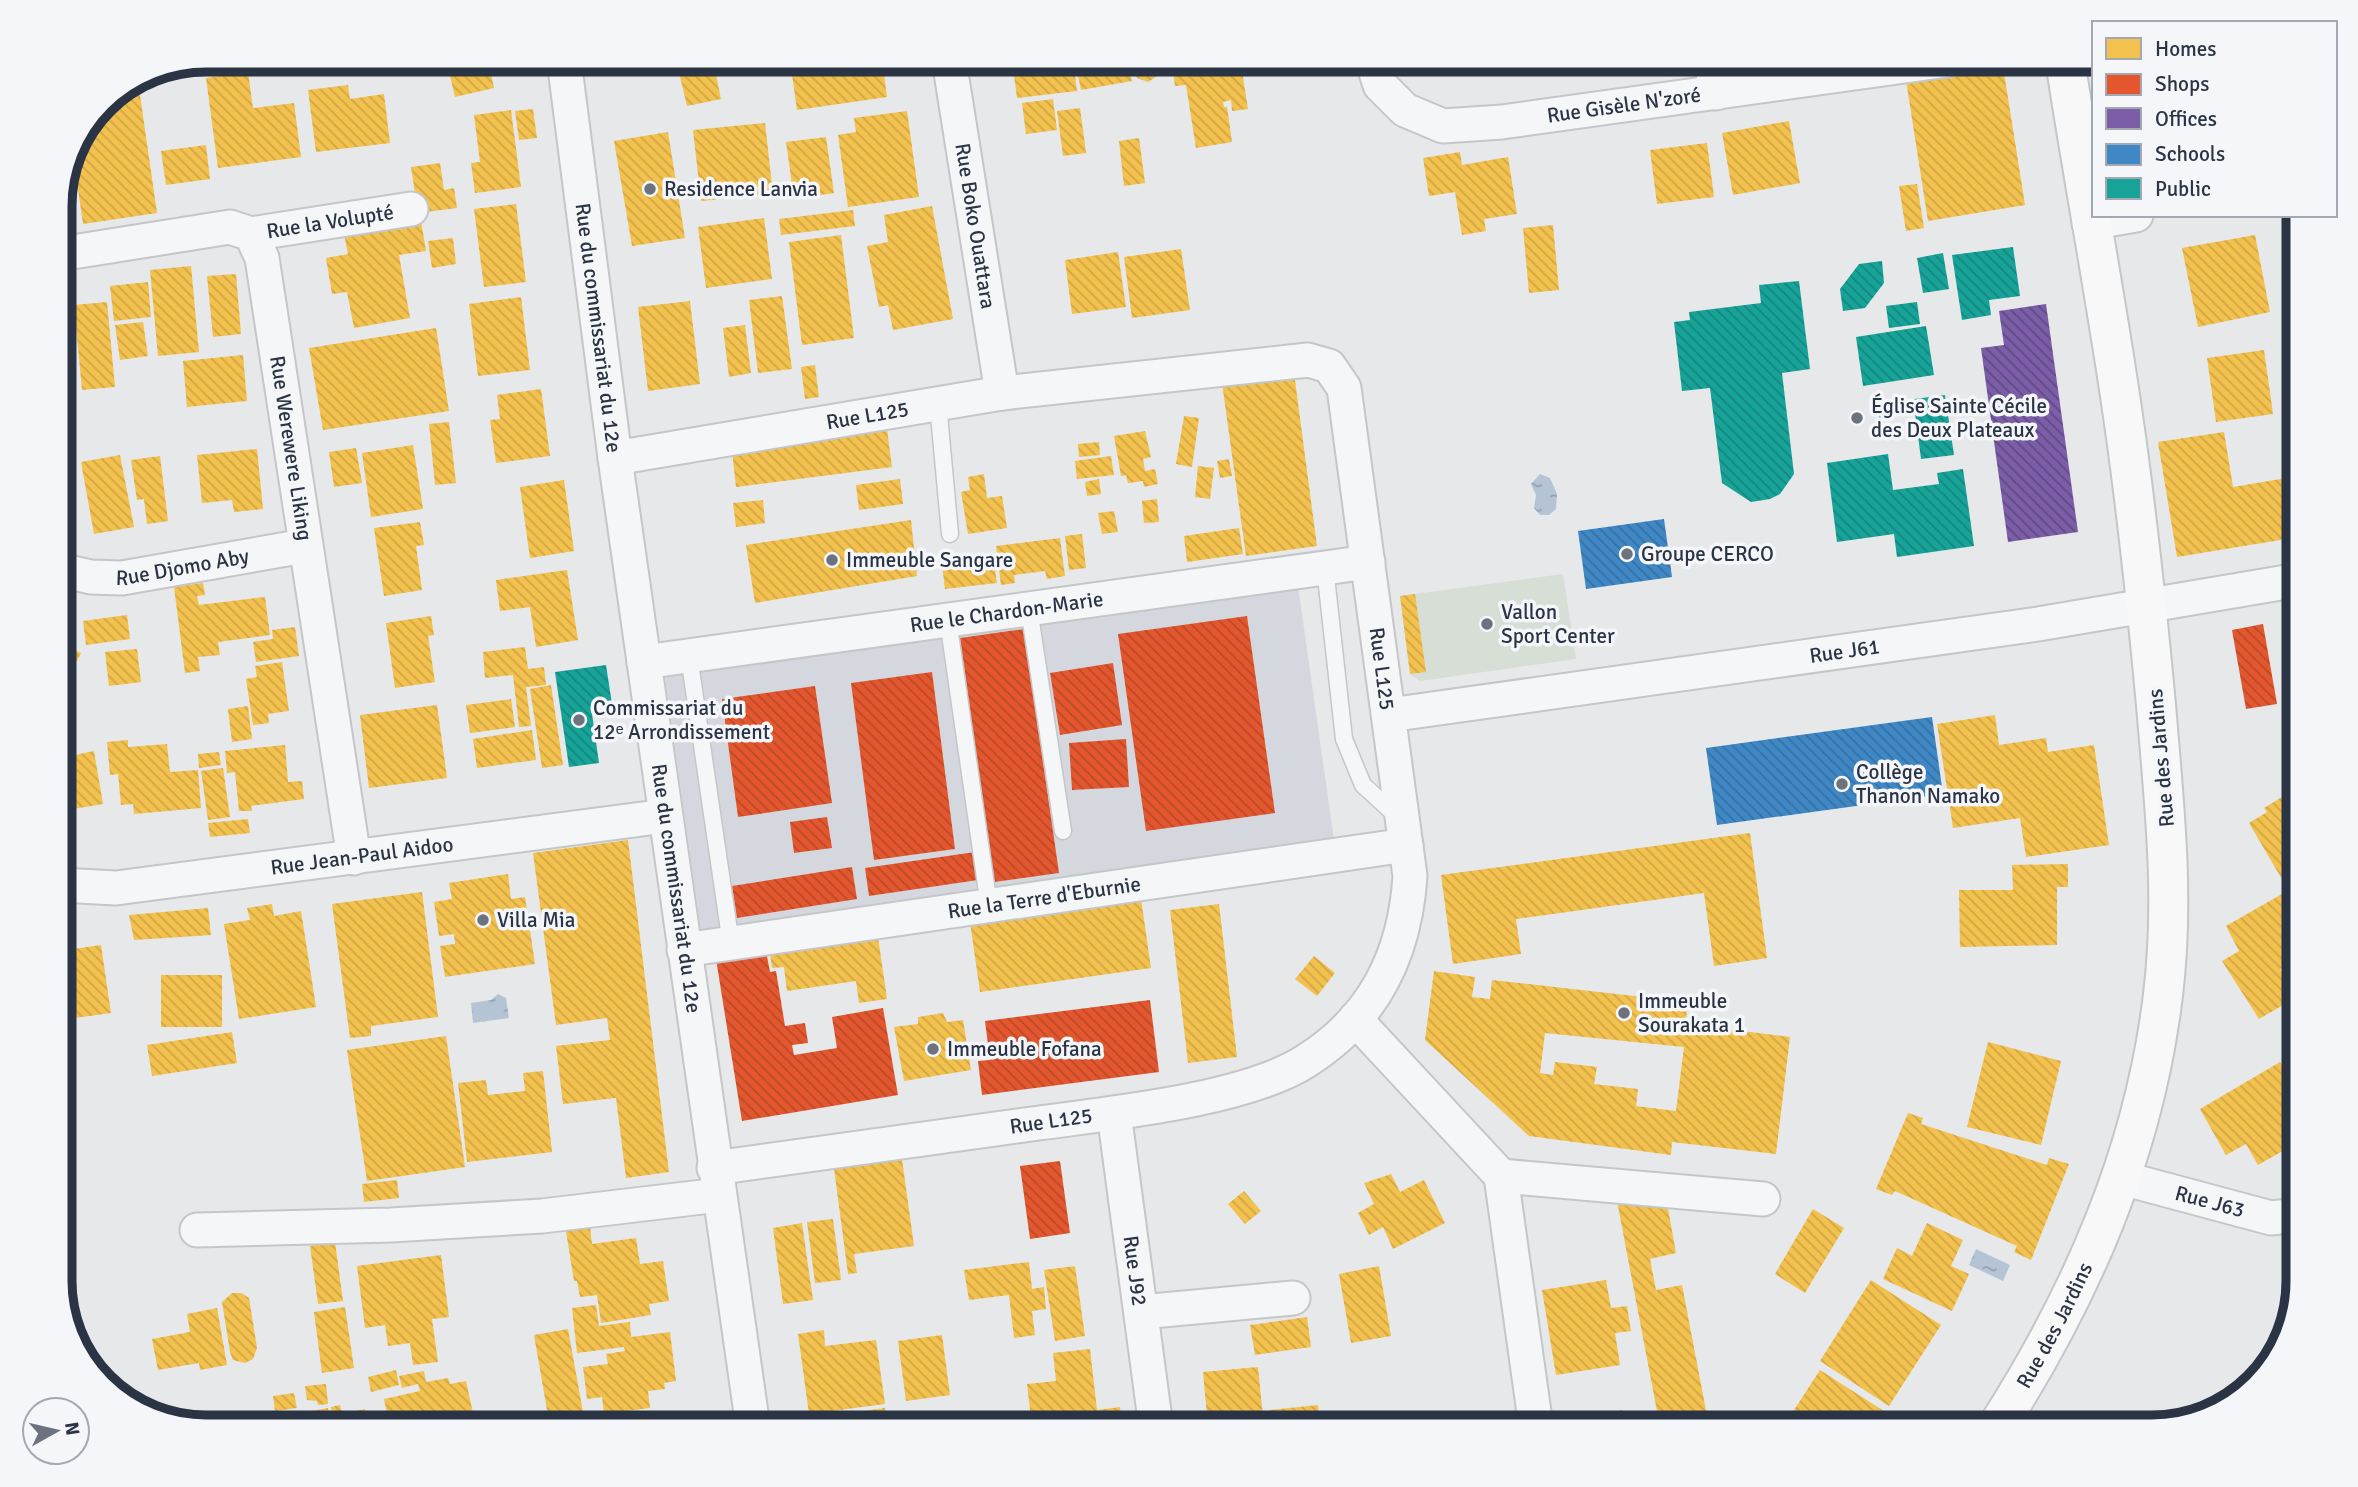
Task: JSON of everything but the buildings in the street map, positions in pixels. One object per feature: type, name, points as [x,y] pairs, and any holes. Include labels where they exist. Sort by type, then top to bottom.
[{"type":"main road","name":"Rue des Jardins","points":[[2004,1415],[2060,1322],[2094,1254],[2122,1178],[2149,1080],[2163,995],[2169,911],[2167,823],[2148,606],[2123,414],[2089,223],[2067,72]]},
{"type":"street","name":"Rue du commissariat du 12e","points":[[566,72],[615,458],[751,1415]]},
{"type":"street","name":"Rue Boko Ouattara","points":[[951,72],[1002,393]]},
{"type":"street","name":"Rue Gisèle N'zoré","points":[[1376,72],[1380,85],[1405,110],[1443,126],[1502,122],[1864,72]]},
{"type":"street","points":[[1713,72],[1716,93]]},
{"type":"street","name":"Rue la Volupté","points":[[251,234],[411,209]]},
{"type":"street","points":[[2089,223],[2124,217]]},
{"type":"street","points":[[72,252],[230,228],[251,234]]},
{"type":"street","name":"Rue Werewere Liking","points":[[251,234],[262,258],[304,546],[354,858]]},
{"type":"street","name":"Rue L125","points":[[197,1230],[391,1225],[542,1216],[717,1181],[1114,1113],[1260,1082],[1304,1062],[1344,1031],[1373,999],[1395,956],[1407,914],[1410,876],[1344,388],[1329,366],[1308,360],[1002,393],[615,458]]},
{"type":"street","name":"Rue Djomo Aby","points":[[72,573],[91,577],[122,578],[304,546]]},
{"type":"street","name":"Rue le Chardon-Marie","points":[[644,662],[1367,562]]},
{"type":"street","name":"Rue J61","points":[[1389,715],[2148,606],[2286,582]]},
{"type":"street","name":"Rue Jean-Paul Aidoo","points":[[72,886],[116,888],[665,816]]},
{"type":"street","name":"Rue la Terre d'Eburnie","points":[[684,950],[989,906],[1404,834]]},
{"type":"street","points":[[1355,1019],[1501,1175],[1534,1415]]},
{"type":"street","name":"Rue J92","points":[[1114,1113],[1154,1415]]},
{"type":"street","points":[[1501,1175],[1763,1199]]},
{"type":"street","name":"Rue J63","points":[[2122,1178],[2271,1218],[2286,1216]]},
{"type":"street","points":[[1141,1312],[1293,1298]]},
{"type":"lane","points":[[938,404],[950,534]]},
{"type":"lane","points":[[1325,568],[1344,739],[1363,785],[1404,834]]},
{"type":"lane","points":[[1029,609],[1063,831]]},
{"type":"lane","points":[[948,620],[989,906]]},
{"type":"lane","points":[[689,656],[731,944]]},
{"type":"shaded area","name":"Vallon Sport Center","points":[[1563,574],[1576,659],[1420,681],[1410,674],[1400,596]]},
{"type":"shaded area","points":[[1298,586],[1334,840],[701,930],[665,676]]},
{"type":"water","points":[[1540,474],[1550,478],[1557,494],[1556,509],[1549,515],[1540,515],[1534,508],[1536,495],[1531,484]]},
{"type":"water","points":[[498,994],[506,998],[509,1018],[473,1023],[471,1003],[491,1000]]},
{"type":"water","points":[[1976,1249],[2010,1265],[2003,1281],[1969,1265]]},
{"type":"place","name":"Residence Lanvia","points":[[650,189]]},
{"type":"place","name":"Église Sainte Cécile des Deux Plateaux","points":[[1857,418]]},
{"type":"place","name":"Groupe CERCO","points":[[1627,554]]},
{"type":"place","name":"Immeuble Sangare","points":[[832,560]]},
{"type":"place","name":"Vallon Sport Center","points":[[1487,624]]},
{"type":"place","name":"Commissariat du 12ᵉ Arrondissement","points":[[579,720]]},
{"type":"place","name":"Collège Thanon Namako","points":[[1842,784]]},
{"type":"place","name":"Villa Mia","points":[[483,920]]},
{"type":"place","name":"Immeuble Sourakata 1","points":[[1624,1013]]},
{"type":"place","name":"Immeuble Fofana","points":[[933,1049]]}]
